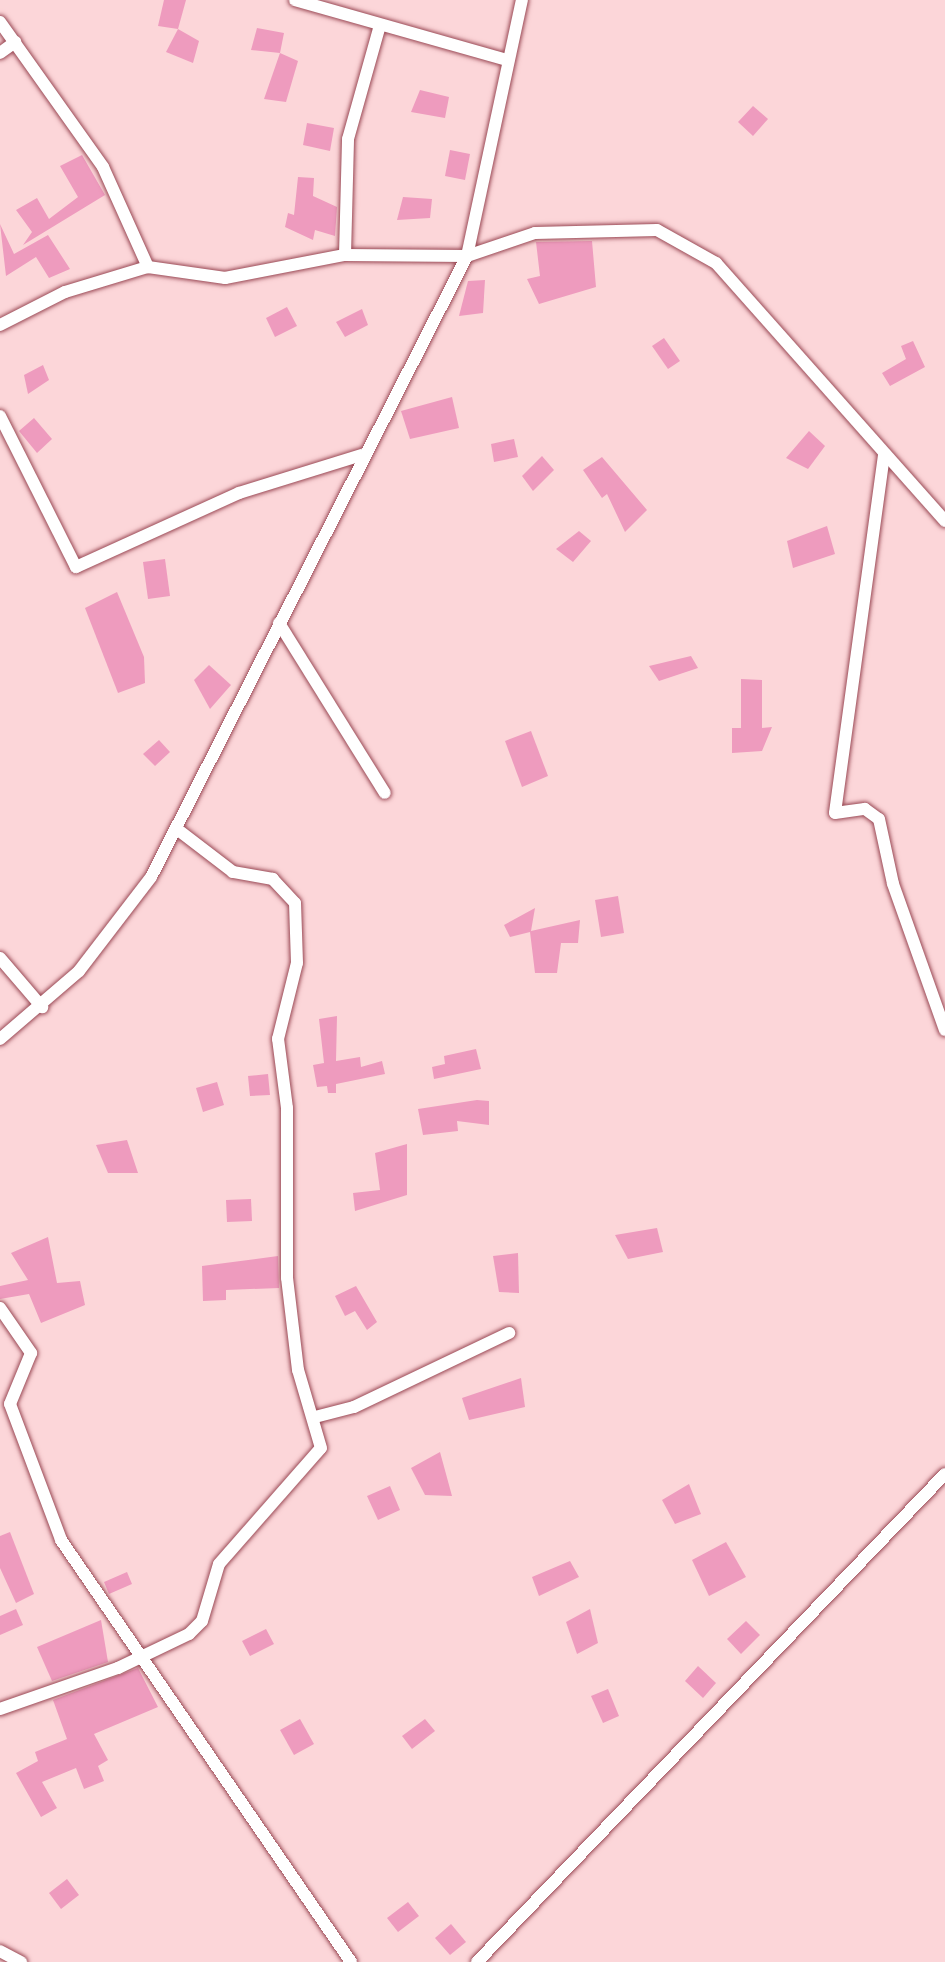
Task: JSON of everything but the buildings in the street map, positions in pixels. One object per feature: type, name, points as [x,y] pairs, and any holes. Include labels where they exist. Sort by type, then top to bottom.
[{"type":"street","points":[[295,0],[504,59]]},
{"type":"street","points":[[0,1039],[42,1007],[120,921],[178,830],[362,455],[467,256],[504,59],[522,0]]},
{"type":"street","points":[[0,22],[103,167],[148,267]]},
{"type":"street","points":[[345,255],[348,139],[380,25]]},
{"type":"street","points":[[0,53],[15,42]]},
{"type":"street","points":[[0,325],[65,292],[148,267],[225,278],[345,255],[467,256],[535,233],[657,230],[693,246],[945,521]]},
{"type":"street","points":[[0,416],[76,567],[239,493],[362,455]]},
{"type":"street","points":[[884,455],[835,813],[865,809],[879,819],[902,912],[945,1030]]},
{"type":"street","points":[[279,623],[385,793]]},
{"type":"street","points":[[0,1709],[145,1655],[202,1621],[219,1564],[316,1460],[321,1448],[315,1417],[298,1370],[290,1307],[287,1108],[278,1039],[297,963],[295,903],[273,879],[233,872],[178,830]]},
{"type":"street","points":[[0,958],[42,1007]]},
{"type":"street","points":[[0,1308],[31,1353],[10,1404],[61,1540],[145,1655],[177,1712],[315,1900],[351,1962]]},
{"type":"street","points":[[315,1417],[374,1398],[509,1333]]},
{"type":"street","points":[[477,1962],[945,1474]]},
{"type":"street","points":[[1,1952],[21,1962]]}]
